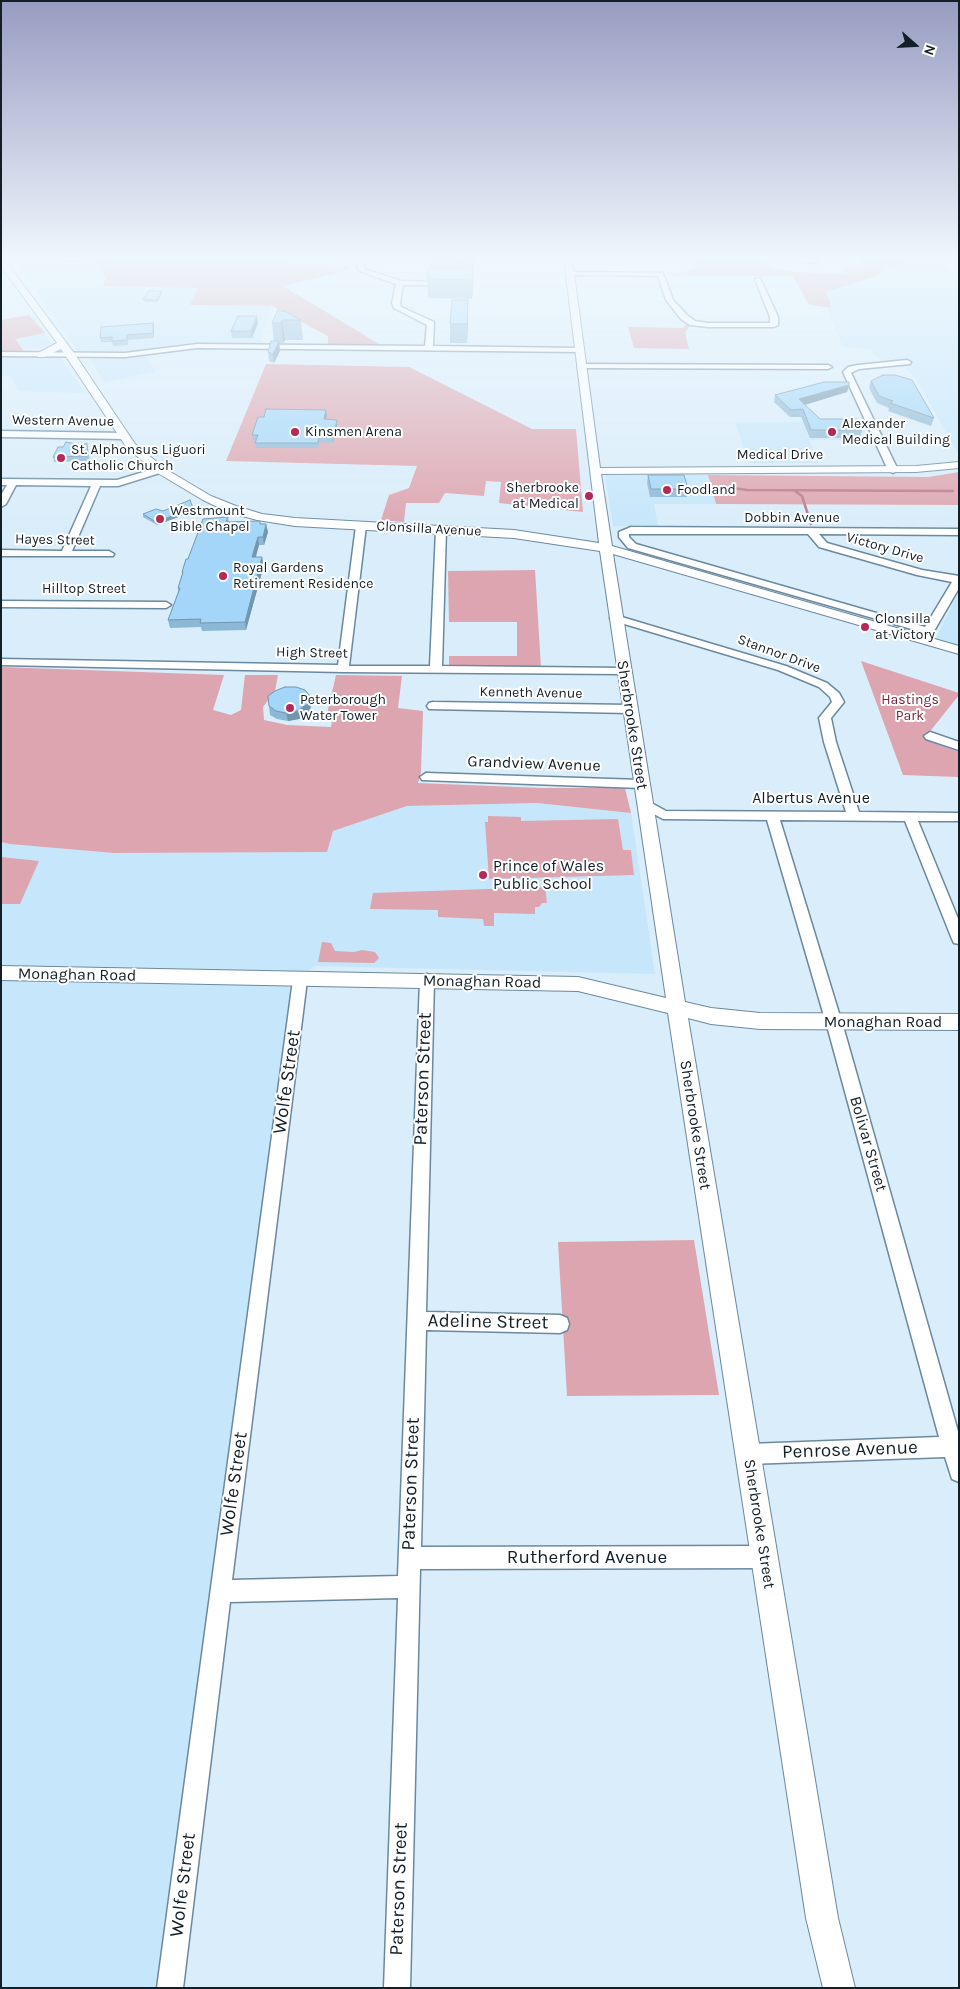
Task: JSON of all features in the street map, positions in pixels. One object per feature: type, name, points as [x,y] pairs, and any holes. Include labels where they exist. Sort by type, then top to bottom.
[{"type":"main road","points":[[42,355],[48,352]]},
{"type":"main road","name":"Clonsilla Avenue","points":[[69,352],[131,446],[160,470],[207,498],[232,509],[261,517],[295,522],[546,537],[606,549],[926,635],[959,650]]},
{"type":"main road","name":"Sherbrooke Street","points":[[578,352],[615,618],[676,1007],[822,1918],[839,1988]]},
{"type":"main road","name":"Medical Drive","points":[[595,470],[893,470],[959,465]]},
{"type":"main road","name":"Monaghan Road","points":[[1,973],[578,984],[711,1016],[760,1021],[959,1022]]},
{"type":"street","points":[[1,354],[72,355],[135,354],[152,352]]},
{"type":"street","points":[[893,470],[847,372],[851,368],[906,362]]},
{"type":"street","points":[[581,366],[828,367]]},
{"type":"street","name":"Western Avenue","points":[[1,434],[125,436]]},
{"type":"street","points":[[1,482],[97,483],[134,480],[160,470]]},
{"type":"street","points":[[1,504],[13,482]]},
{"type":"street","points":[[66,553],[97,483]]},
{"type":"street","points":[[343,669],[361,526]]},
{"type":"street","points":[[436,669],[441,530]]},
{"type":"street","name":"Dobbin Avenue","points":[[624,532],[631,530],[959,532]]},
{"type":"street","name":"Clonsilla Avenue","points":[[624,532],[624,537],[632,546],[926,635]]},
{"type":"street","name":"Victory Drive","points":[[812,532],[823,545],[921,572],[958,580]]},
{"type":"street","name":"Hayes Street","points":[[1,553],[109,554]]},
{"type":"street","points":[[926,635],[958,580]]},
{"type":"street","name":"Hilltop Street","points":[[1,604],[166,605]]},
{"type":"street","name":"Stannor Drive","points":[[615,618],[782,668],[823,685],[835,694],[838,702],[825,718],[830,742],[853,815]]},
{"type":"street","name":"High Street","points":[[1,662],[343,669],[623,671]]},
{"type":"street","name":"Kenneth Avenue","points":[[433,706],[629,709]]},
{"type":"street","points":[[930,736],[959,746]]},
{"type":"street","name":"Grandview Avenue","points":[[426,777],[641,784]]},
{"type":"street","name":"Albertus Avenue","points":[[644,804],[663,815],[959,817]]},
{"type":"street","points":[[650,838],[654,826],[663,815]]},
{"type":"street","name":"Bolivar Street","points":[[772,816],[934,1377],[959,1472]]},
{"type":"street","points":[[910,817],[955,919],[959,939]]},
{"type":"street","name":"Wolfe Street","points":[[170,1988],[300,980]]},
{"type":"street","name":"Paterson Street","points":[[396,1988],[426,980]]},
{"type":"street","name":"Adeline Street","points":[[416,1321],[560,1324]]},
{"type":"street","name":"Penrose Avenue","points":[[748,1454],[951,1447]]},
{"type":"street","name":"Rutherford Avenue","points":[[409,1558],[765,1557]]},
{"type":"street","points":[[220,1591],[408,1587]]},
{"type":"shaded area","points":[[873,352],[959,352],[959,452],[957,452],[919,384],[906,368],[881,361]]},
{"type":"shaded area","points":[[1,356],[61,358],[85,393],[19,391],[10,376],[1,375]]},
{"type":"shaded area","points":[[146,356],[156,372],[104,382],[90,359]]},
{"type":"shaded area","points":[[735,422],[861,422],[868,440],[809,440],[819,463],[749,463]]},
{"type":"shaded area","points":[[605,475],[708,475],[716,504],[654,504],[658,526],[613,526]]},
{"type":"shaded area","points":[[959,591],[959,646],[936,638]]},
{"type":"shaded area","points":[[537,803],[631,813],[655,974],[314,966],[290,994],[156,1988],[1,1988],[1,842],[114,853],[327,852],[333,831],[407,806]]},
{"type":"green space","points":[[266,364],[409,367],[532,429],[576,429],[583,512],[499,503],[501,482],[486,481],[484,496],[445,493],[439,503],[406,503],[404,522],[381,520],[389,495],[409,488],[417,466],[226,461]]},
{"type":"green space","points":[[959,472],[959,505],[716,504],[708,475],[928,477]]},
{"type":"green space","points":[[535,570],[541,667],[449,666],[449,656],[517,656],[517,622],[449,622],[448,571]]},
{"type":"green space","name":"Hastings Park","points":[[861,661],[959,693],[924,739],[959,752],[959,777],[903,775]]},
{"type":"green space","points":[[1,667],[224,675],[213,710],[231,715],[241,710],[245,675],[278,675],[275,691],[263,707],[264,720],[287,725],[331,727],[333,715],[327,714],[336,675],[402,676],[398,708],[423,711],[421,772],[418,783],[541,788],[625,788],[631,813],[537,803],[407,806],[333,831],[327,852],[114,853],[1,842]]},
{"type":"green space","points":[[488,816],[521,817],[521,821],[618,819],[623,850],[631,850],[634,875],[489,879],[485,822],[488,822]]},
{"type":"green space","points":[[1,857],[39,861],[20,904],[1,904]]},
{"type":"green space","points":[[545,887],[547,903],[542,903],[539,907],[535,907],[535,914],[494,913],[494,926],[484,926],[483,919],[438,917],[438,910],[370,909],[373,893]]},
{"type":"green space","points":[[322,942],[331,943],[335,951],[354,952],[362,950],[375,952],[379,958],[374,963],[318,962]]},
{"type":"green space","points":[[694,1240],[719,1395],[567,1396],[558,1242]]},
{"type":"building","points":[[883,375],[895,375],[912,380],[934,418],[890,403],[893,401],[879,396],[871,381]]},
{"type":"building","points":[[824,382],[849,382],[849,385],[799,399],[820,419],[857,419],[862,430],[811,430],[803,409],[791,410],[775,395]]},
{"type":"building","name":"Kinsmen Arena","points":[[266,409],[326,410],[324,419],[337,420],[333,437],[319,437],[318,443],[255,443],[258,435],[252,435],[258,417],[264,417]]},
{"type":"building","points":[[66,442],[82,445],[87,443],[88,456],[53,457],[58,447],[63,447]]},
{"type":"building","points":[[648,475],[684,475],[688,489],[651,489]]},
{"type":"building","points":[[190,500],[193,508],[156,522],[143,514],[156,509],[163,511]]},
{"type":"building","name":"Royal Gardens Retirement Residence","points":[[228,517],[226,522],[260,521],[260,524],[266,524],[263,537],[258,537],[252,557],[262,557],[245,622],[200,623],[201,619],[168,620],[180,588],[178,588],[186,559],[188,559],[203,519]]},
{"type":"building","points":[[285,687],[296,687],[305,690],[310,696],[309,703],[297,711],[286,713],[276,711],[269,706],[268,696]]},
{"type":"waterway","points":[[733,488],[747,490],[953,491]]},
{"type":"waterway","points":[[795,491],[802,496],[811,524]]},
{"type":"place","name":"Kinsmen Arena","points":[[295,432]]},
{"type":"place","name":"Alexander Medical Building","points":[[832,432]]},
{"type":"place","name":"St. Alphonsus Liguori Catholic Church","points":[[61,458]]},
{"type":"place","name":"Foodland","points":[[667,490]]},
{"type":"place","name":"Sherbrooke at Medical","points":[[589,496]]},
{"type":"place","name":"Westmount Bible Chapel","points":[[160,519]]},
{"type":"place","name":"Royal Gardens Retirement Residence","points":[[223,576]]},
{"type":"place","name":"Clonsilla at Victory","points":[[865,627]]},
{"type":"place","name":"Peterborough Water Tower","points":[[290,708]]},
{"type":"place","name":"Prince of Wales Public School","points":[[483,875]]}]
